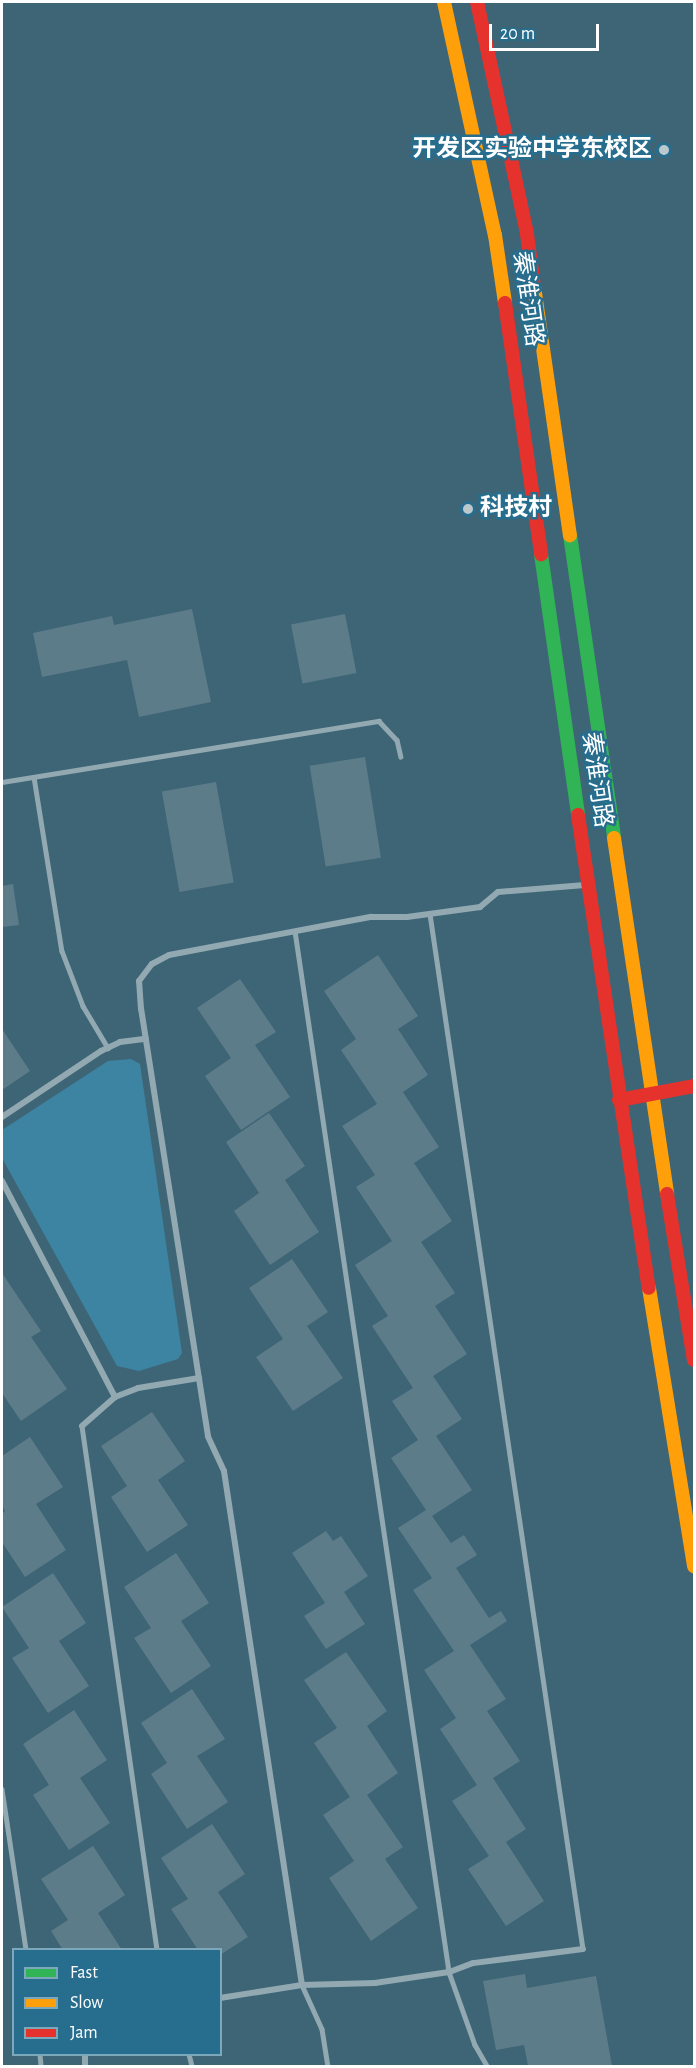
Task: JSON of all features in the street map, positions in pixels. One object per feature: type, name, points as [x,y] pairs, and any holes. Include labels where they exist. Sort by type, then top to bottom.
[{"type":"main road","name":"秦淮河路","points":[[444,2],[495,235],[619,1100],[694,1566]]},
{"type":"main road","name":"秦淮河路","points":[[477,2],[527,234],[651,1095],[694,1360]]},
{"type":"main road","points":[[619,1100],[694,1086]]},
{"type":"street","points":[[302,1985],[224,1471],[208,1436],[146,1040],[140,981],[152,964],[169,955],[371,917],[430,914],[480,907],[498,892],[588,885]]},
{"type":"street","points":[[2,1117],[108,1048],[120,1042],[146,1040]]},
{"type":"street","points":[[2,1181],[115,1397]]},
{"type":"street","points":[[82,1426],[115,1397],[138,1388],[199,1378]]},
{"type":"street","points":[[222,1998],[302,1985],[375,1983],[450,1972],[473,1963],[583,1949]]},
{"type":"street","points":[[85,2056],[85,2065]]},
{"type":"lane","points":[[2,782],[379,721],[397,740],[401,757]]},
{"type":"lane","points":[[34,777],[62,951],[83,1006],[108,1048]]},
{"type":"lane","points":[[430,914],[583,1949]]},
{"type":"lane","points":[[295,931],[450,1972],[475,2044],[488,2067]]},
{"type":"lane","points":[[82,1426],[157,1948]]},
{"type":"lane","points":[[2,1789],[26,1948]]},
{"type":"lane","points":[[302,1985],[322,2029],[328,2067]]},
{"type":"shaded area","points":[[131,1059],[140,1064],[182,1353],[178,1359],[139,1371],[117,1366],[2,1158],[2,1130],[108,1061]]},
{"type":"building","points":[[192,609],[211,702],[139,717],[127,660],[42,677],[33,633],[112,616],[114,625]]},
{"type":"building","points":[[345,614],[356,673],[302,683],[291,624]]},
{"type":"building","points":[[365,757],[381,858],[326,867],[310,766]]},
{"type":"building","points":[[216,782],[234,882],[180,892],[162,792]]},
{"type":"building","points":[[13,884],[19,925],[2,927],[2,886]]},
{"type":"building","points":[[378,955],[418,1016],[398,1029],[428,1075],[403,1092],[439,1147],[414,1163],[452,1221],[421,1242],[455,1293],[435,1306],[467,1354],[433,1376],[462,1419],[436,1436],[472,1490],[432,1516],[451,1543],[464,1535],[477,1555],[456,1568],[489,1618],[501,1611],[507,1621],[470,1645],[506,1699],[487,1711],[520,1761],[493,1778],[526,1829],[506,1842],[544,1901],[506,1926],[468,1869],[489,1856],[452,1801],[477,1785],[440,1729],[456,1718],[424,1670],[454,1651],[413,1590],[432,1578],[398,1528],[426,1510],[391,1458],[418,1440],[392,1401],[413,1388],[372,1326],[388,1316],[355,1265],[392,1241],[356,1187],[375,1175],[342,1126],[377,1104],[341,1050],[356,1039],[324,991]]},
{"type":"building","points":[[240,979],[276,1032],[255,1045],[290,1097],[241,1130],[205,1076],[231,1058],[197,1008]]},
{"type":"building","points":[[2,1029],[30,1071],[2,1090]]},
{"type":"building","points":[[269,1113],[305,1166],[285,1180],[319,1232],[270,1265],[234,1211],[259,1193],[226,1142]]},
{"type":"building","points":[[292,1259],[328,1312],[307,1326],[343,1378],[293,1411],[256,1357],[283,1339],[249,1288]]},
{"type":"building","points":[[2,1273],[41,1331],[31,1337],[67,1389],[21,1421],[2,1393]]},
{"type":"building","points":[[152,1412],[185,1461],[158,1480],[188,1525],[147,1552],[111,1497],[127,1486],[101,1446]]},
{"type":"building","points":[[30,1437],[63,1487],[36,1504],[66,1550],[25,1577],[2,1542],[2,1514],[5,1511],[2,1505],[2,1456]]},
{"type":"building","points":[[326,1531],[333,1541],[341,1536],[368,1576],[344,1592],[365,1624],[326,1649],[304,1616],[325,1603],[292,1553]]},
{"type":"building","points":[[176,1553],[209,1603],[181,1621],[211,1666],[171,1693],[134,1638],[151,1628],[124,1587]]},
{"type":"building","points":[[53,1573],[86,1623],[59,1641],[89,1686],[48,1713],[12,1658],[29,1648],[2,1607]]},
{"type":"building","points":[[346,1652],[387,1711],[367,1726],[398,1773],[367,1795],[403,1847],[385,1859],[418,1908],[371,1941],[329,1878],[354,1861],[323,1815],[350,1797],[314,1743],[337,1728],[304,1680]]},
{"type":"building","points":[[192,1689],[225,1739],[197,1756],[228,1802],[187,1829],[151,1774],[167,1763],[141,1723]]},
{"type":"building","points":[[74,1710],[107,1760],[80,1778],[110,1823],[69,1850],[33,1795],[49,1785],[23,1744]]},
{"type":"building","points":[[212,1824],[245,1874],[218,1892],[248,1937],[222,1954],[222,1948],[197,1948],[171,1909],[188,1899],[161,1858]]},
{"type":"building","points":[[93,1846],[125,1895],[98,1913],[121,1948],[62,1948],[51,1931],[68,1920],[41,1879]]},
{"type":"building","points":[[525,1974],[527,1988],[596,1976],[612,2066],[528,2066],[524,2045],[496,2050],[483,1981]]},
{"type":"traffic: fast","points":[[570,535],[614,838]]},
{"type":"traffic: fast","points":[[541,554],[578,815]]},
{"type":"traffic: slow","points":[[444,2],[495,235],[505,303]]},
{"type":"traffic: slow","points":[[534,286],[570,535]]},
{"type":"traffic: slow","points":[[614,838],[667,1194]]},
{"type":"traffic: slow","points":[[649,1288],[694,1566]]},
{"type":"traffic: jam","points":[[477,2],[527,234],[534,286]]},
{"type":"traffic: jam","points":[[505,303],[541,554]]},
{"type":"traffic: jam","points":[[578,815],[649,1288]]},
{"type":"traffic: jam","points":[[619,1100],[694,1086]]},
{"type":"traffic: jam","points":[[667,1194],[694,1360]]},
{"type":"place","name":"开发区实验中学东校区","points":[[664,150]]},
{"type":"place","name":"科技村","points":[[468,509]]}]
